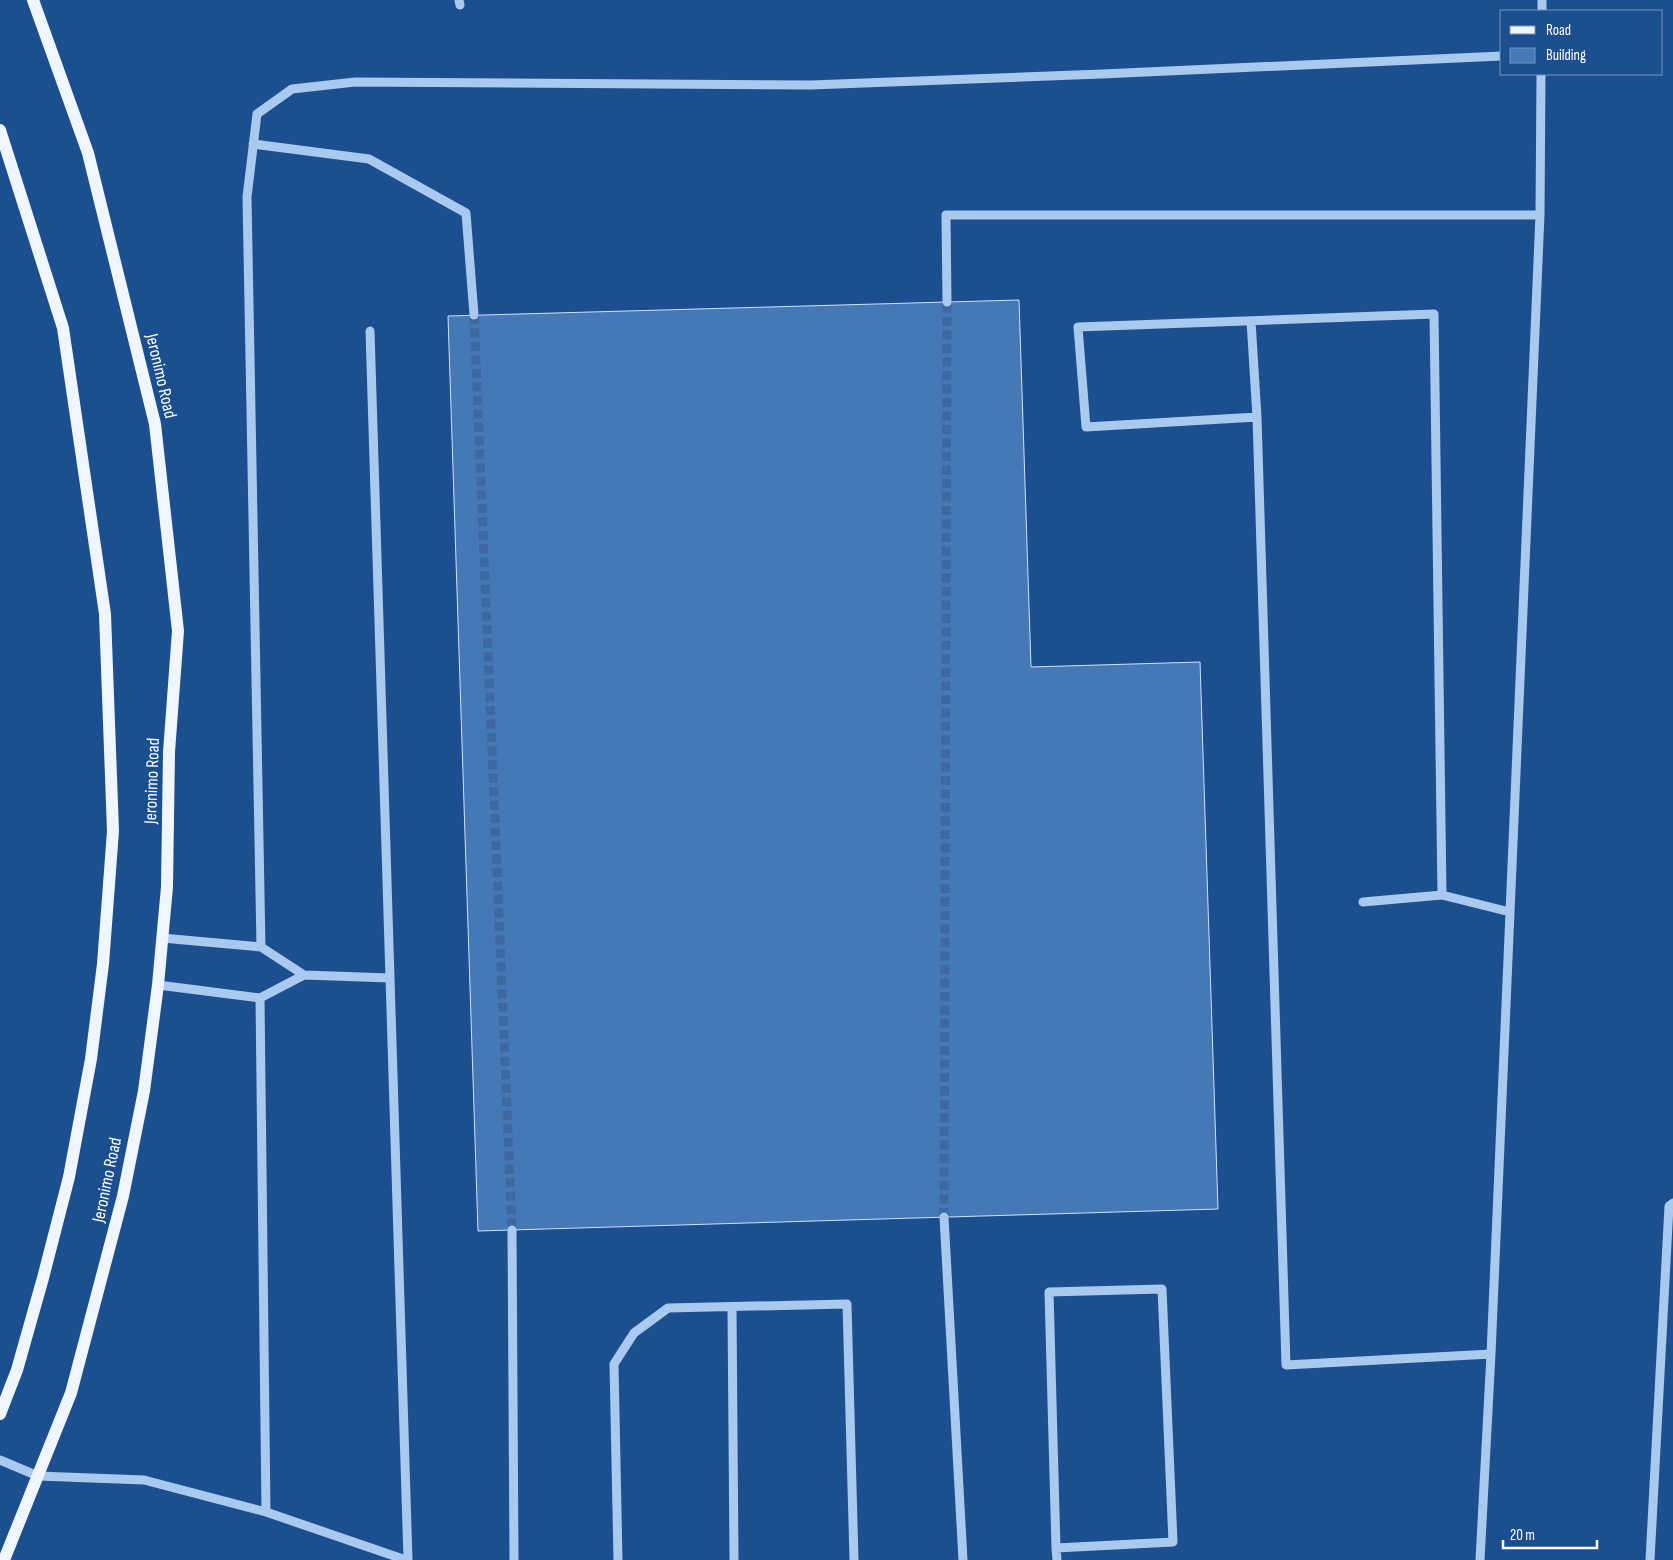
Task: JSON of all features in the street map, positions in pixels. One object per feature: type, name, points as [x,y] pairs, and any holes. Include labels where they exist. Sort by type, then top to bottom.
[{"type":"main road","name":"Jeronimo Road","points":[[4,1560],[71,1393],[123,1196],[144,1091],[158,985],[167,887],[169,752],[178,631],[155,424],[88,153],[32,0]]},
{"type":"main road","points":[[0,130],[63,328],[105,614],[113,831],[109,897],[91,1059],[69,1177],[17,1370],[0,1414]]},
{"type":"street","points":[[261,947],[247,198],[257,114],[292,89],[355,82],[811,85],[1500,56]]},
{"type":"street","points":[[1480,1560],[1491,1354],[1540,214],[1542,75]]},
{"type":"street","points":[[253,144],[369,159],[466,213],[474,315]]},
{"type":"street","points":[[947,302],[946,215],[1540,214]]},
{"type":"street","points":[[1257,417],[1086,427],[1078,327],[1434,314],[1442,895]]},
{"type":"street","points":[[1251,321],[1257,417],[1286,1365],[1491,1354]]},
{"type":"street","points":[[0,1460],[38,1476],[144,1480],[266,1512],[407,1560],[370,331]]},
{"type":"street","points":[[1364,902],[1442,895],[1510,912]]},
{"type":"street","points":[[162,938],[261,947],[304,975]]},
{"type":"street","points":[[158,985],[260,998],[304,975],[390,978]]},
{"type":"street","points":[[260,998],[266,1512]]},
{"type":"street","points":[[1650,1560],[1669,1206],[1673,1203]]},
{"type":"street","points":[[944,1217],[964,1560]]},
{"type":"street","points":[[512,1230],[514,1560]]},
{"type":"street","points":[[1056,1548],[1173,1542],[1162,1289],[1049,1292],[1056,1560]]},
{"type":"street","points":[[618,1560],[614,1364],[634,1332],[668,1308],[847,1304],[854,1560]]},
{"type":"street","points":[[732,1307],[734,1560]]},
{"type":"building","points":[[1019,300],[1031,667],[1200,662],[1218,1209],[478,1231],[448,316]]},
{"type":"tunnel","points":[[944,1217],[947,302]]},
{"type":"tunnel","points":[[474,315],[512,1230]]}]
